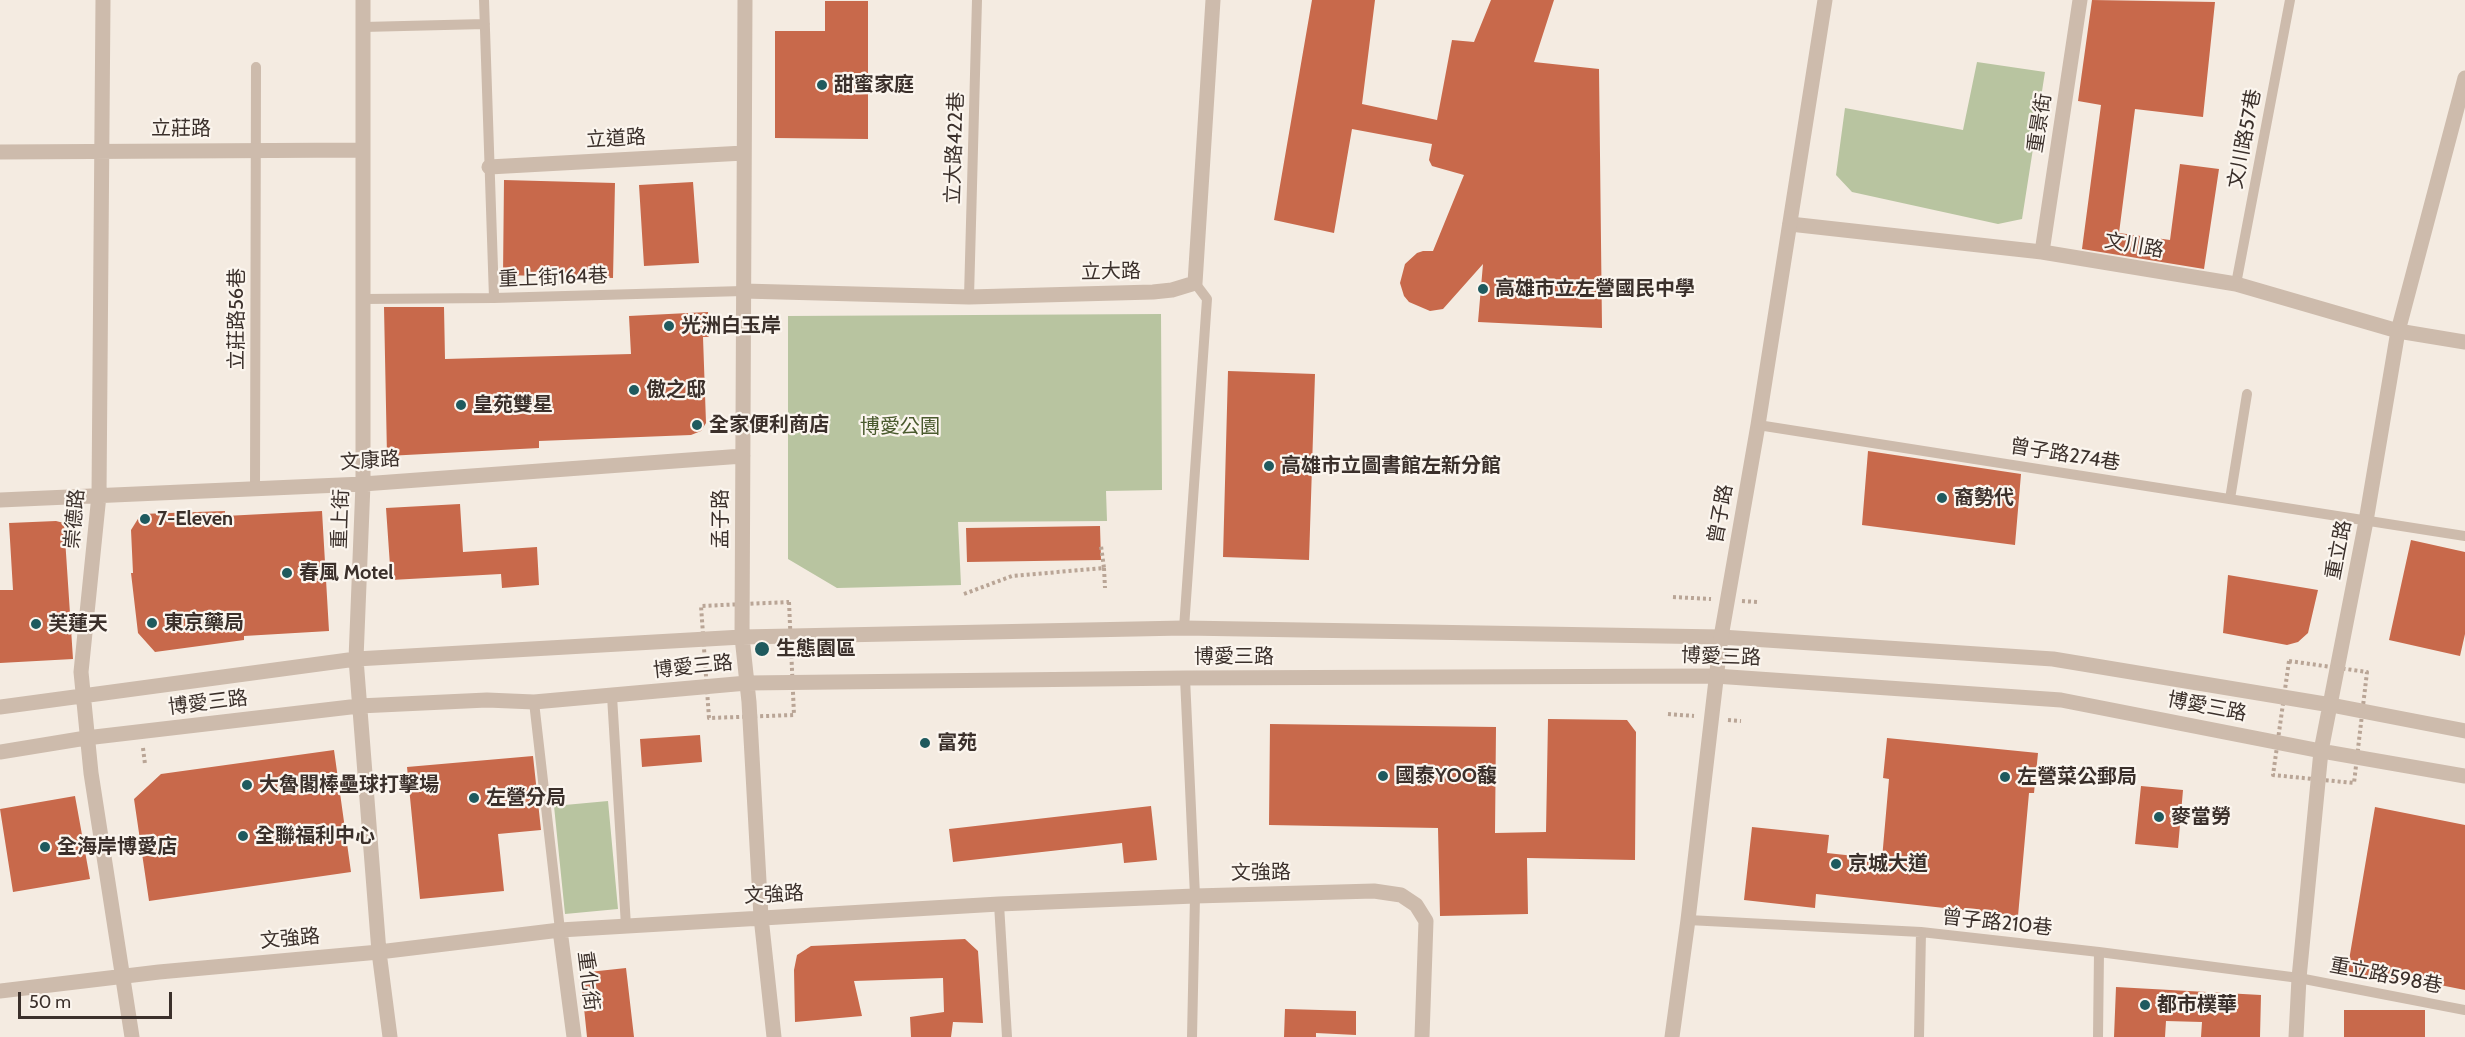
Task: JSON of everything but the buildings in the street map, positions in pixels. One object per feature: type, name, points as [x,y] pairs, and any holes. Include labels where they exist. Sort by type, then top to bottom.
[{"type":"street","name":"崇德路","points":[[104,0],[99,495],[81,672],[86,738],[132,1037]]},
{"type":"street","name":"重上街","points":[[363,0],[363,483],[356,659],[379,952],[390,1037]]},
{"type":"street","name":"孟子路","points":[[745,0],[742,637],[747,683],[761,917],[774,1037]]},
{"type":"street","points":[[1196,283],[1213,0]]},
{"type":"street","name":"曾子路","points":[[1672,1037],[1688,920],[1715,676],[1758,424],[1825,0]]},
{"type":"street","name":"重景街","points":[[2042,252],[2080,0]]},
{"type":"street","name":"重立路","points":[[2296,1037],[2299,978],[2321,751],[2366,521],[2398,331],[2465,78]]},
{"type":"street","name":"立莊路","points":[[0,152],[363,150]]},
{"type":"street","name":"立道路","points":[[489,167],[744,153]]},
{"type":"street","name":"文川路","points":[[1790,224],[2042,252],[2236,285],[2398,331],[2465,342]]},
{"type":"street","name":"立大路","points":[[743,291],[969,297],[1153,292],[1172,290],[1196,283]]},
{"type":"street","name":"文康路","points":[[0,500],[363,483],[742,456]]},
{"type":"street","name":"博愛三路","points":[[0,707],[356,659],[742,637],[1184,628],[1721,637],[2053,659],[2331,705],[2465,731]]},
{"type":"street","name":"博愛三路","points":[[0,752],[86,738],[359,706],[487,700],[534,702],[747,683],[1185,678],[1715,676],[2061,699],[2321,751],[2465,776]]},
{"type":"street","name":"文強路","points":[[0,991],[124,976],[379,952],[560,930],[999,904],[1374,891],[1401,895],[1416,905],[1426,921],[1422,1037]]},
{"type":"street","name":"重化街","points":[[560,930],[574,1037]]},
{"type":"lane","points":[[484,0],[494,298]]},
{"type":"lane","name":"立大路422巷","points":[[969,297],[977,0]]},
{"type":"lane","name":"文川路57巷","points":[[2236,285],[2290,0]]},
{"type":"lane","points":[[363,27],[485,24]]},
{"type":"lane","name":"立莊路56巷","points":[[255,489],[254,149],[256,67]]},
{"type":"lane","points":[[1184,628],[1207,299],[1196,283]]},
{"type":"lane","name":"重上街164巷","points":[[363,299],[743,291]]},
{"type":"lane","points":[[2230,499],[2247,394]]},
{"type":"lane","name":"曾子路274巷","points":[[1758,424],[2465,536]]},
{"type":"lane","points":[[1185,678],[1195,896],[1192,1037]]},
{"type":"lane","points":[[612,696],[626,926]]},
{"type":"lane","points":[[534,702],[560,930]]},
{"type":"lane","points":[[999,904],[1006,1037]]},
{"type":"lane","name":"曾子路210巷","points":[[1688,920],[1920,932],[2299,978]]},
{"type":"lane","points":[[1919,1037],[1920,932]]},
{"type":"lane","points":[[2098,1037],[2099,952]]},
{"type":"lane","name":"重立路598巷","points":[[2299,978],[2465,1010]]},
{"type":"path","points":[[1101,546],[1105,588]]},
{"type":"path","points":[[964,594],[1012,576],[1104,568]]},
{"type":"path","points":[[789,602],[794,715]]},
{"type":"path","points":[[701,606],[709,718]]},
{"type":"green space","points":[[1977,62],[2045,72],[2022,219],[1998,224],[1852,192],[1836,175],[1845,108],[1963,130]]},
{"type":"green space","name":"博愛公園","points":[[1161,314],[1162,490],[1106,491],[1107,521],[958,522],[961,585],[837,588],[788,559],[788,316]]},
{"type":"green space","points":[[608,801],[618,909],[565,914],[554,806]]},
{"type":"place","name":"甜蜜家庭","points":[[822,85]]},
{"type":"place","name":"高雄市立左營國民中學","points":[[1483,289]]},
{"type":"place","name":"光洲白玉岸","points":[[669,326]]},
{"type":"place","name":"傲之邸","points":[[634,390]]},
{"type":"place","name":"皇苑雙星","points":[[461,405]]},
{"type":"place","name":"全家便利商店","points":[[697,425]]},
{"type":"place","name":"高雄市立圖書館左新分館","points":[[1269,466]]},
{"type":"place","name":"裔勢代","points":[[1942,498]]},
{"type":"place","name":"7-Eleven","points":[[145,519]]},
{"type":"place","name":"春風 Motel","points":[[287,573]]},
{"type":"place","name":"東京藥局","points":[[152,623]]},
{"type":"place","name":"芙蓮天","points":[[36,624]]},
{"type":"place","name":"生態園區","points":[[762,649]]},
{"type":"place","name":"富苑","points":[[925,743]]},
{"type":"place","name":"國泰YOO馥","points":[[1383,776]]},
{"type":"place","name":"左營菜公郵局","points":[[2005,777]]},
{"type":"place","name":"大魯閣棒壘球打擊場","points":[[247,785]]},
{"type":"place","name":"左營分局","points":[[474,798]]},
{"type":"place","name":"麥當勞","points":[[2159,817]]},
{"type":"place","name":"全聯福利中心","points":[[243,836]]},
{"type":"place","name":"全海岸博愛店","points":[[45,847]]},
{"type":"place","name":"京城大道","points":[[1836,864]]},
{"type":"place","name":"都市樸華","points":[[2145,1005]]}]
